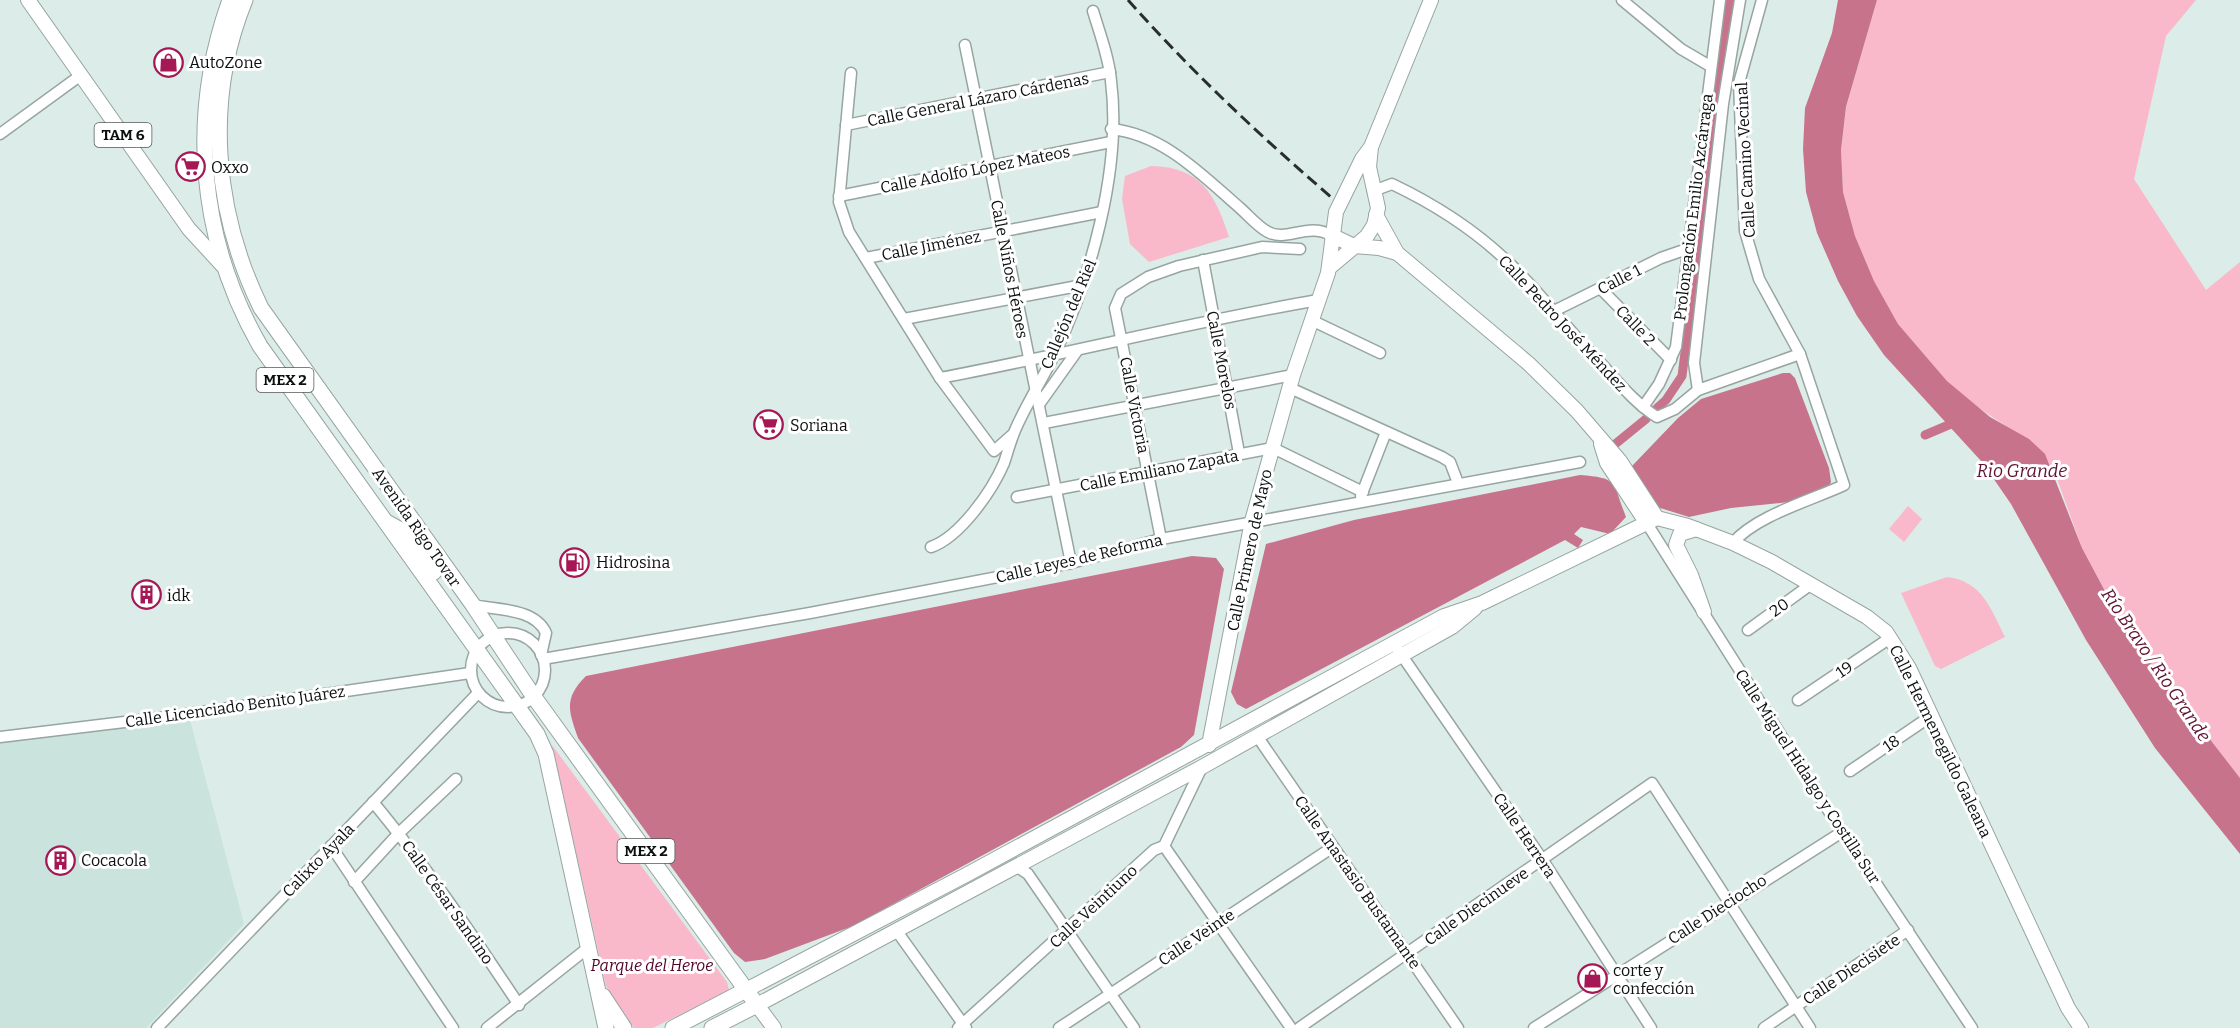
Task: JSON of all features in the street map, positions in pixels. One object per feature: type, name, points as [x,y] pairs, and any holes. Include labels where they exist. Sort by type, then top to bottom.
[{"type":"highway","name":"Avenida Rigo Tovar","points":[[230,0],[212,64],[203,142],[209,208],[223,266],[235,298],[260,346],[537,734],[546,754],[589,947]]},
{"type":"highway","name":"Avenida Rigo Tovar","points":[[245,0],[229,56],[220,118],[219,163],[230,227],[243,268],[261,308],[494,635],[534,697],[757,1005]]},
{"type":"highway","points":[[337,451],[354,439]]},
{"type":"highway","points":[[385,521],[408,534],[453,598],[470,601]]},
{"type":"highway","name":"MEX 2","points":[[589,947],[598,989],[624,1028]]},
{"type":"highway","points":[[598,989],[604,1025]]},
{"type":"highway","points":[[673,1028],[747,990]]},
{"type":"highway","points":[[712,1028],[757,1005]]},
{"type":"main road","name":"TAM 6","points":[[28,0],[189,229],[223,266]]},
{"type":"main road","name":"Calle Primero de Mayo","points":[[1202,767],[1211,740],[1252,521],[1292,381],[1329,267],[1331,235],[1336,212],[1362,159],[1371,147],[1431,0]]},
{"type":"main road","name":"Calle Primero de Mayo","points":[[1371,147],[1369,167],[1377,208],[1376,215]]},
{"type":"main road","points":[[1347,190],[1374,191]]},
{"type":"main road","points":[[1329,267],[1367,236],[1376,215]]},
{"type":"main road","points":[[757,1005],[1257,736],[1398,650],[1444,616],[1482,603],[1651,520],[1620,461],[1600,441],[1577,411],[1546,379],[1397,253],[1376,215]]},
{"type":"main road","points":[[1331,235],[1354,246],[1397,253]]},
{"type":"main road","name":"Calle Hermenegildo Galeana","points":[[1651,520],[1696,529],[1733,543],[1772,562],[1867,617],[1890,638],[1909,668],[2068,1008],[2081,1028]]},
{"type":"main road","points":[[1696,529],[1680,534],[1676,545],[1691,575],[1704,612]]},
{"type":"main road","points":[[747,990],[966,875],[1211,740],[1398,650]]},
{"type":"main road","points":[[1215,716],[1226,725],[1236,727]]},
{"type":"main road","name":"MEX 2","points":[[757,1005],[774,1028]]},
{"type":"street","name":"Prolongación Emilio Azcárraga","points":[[1643,407],[1671,360],[1676,347],[1720,0]]},
{"type":"street","points":[[1740,0],[1723,104],[1694,363],[1698,390],[1800,354]]},
{"type":"street","name":"Calle Camino Vecinal","points":[[1733,543],[1741,534],[1755,525],[1844,484],[1800,354],[1759,279],[1745,231],[1739,82],[1762,0]]},
{"type":"street","points":[[1627,2],[1681,49],[1710,66]]},
{"type":"street","name":"Callejón del Riel","points":[[931,547],[943,543],[978,507],[1003,464],[1014,433],[1035,387],[1053,356],[1083,285],[1102,212],[1111,142],[1110,72],[1093,11]]},
{"type":"street","name":"Calle Niños Héroes","points":[[965,45],[1028,362],[1040,402],[1071,563]]},
{"type":"street","name":"Calle General Lázaro Cárdenas","points":[[846,125],[1110,72]]},
{"type":"street","points":[[851,73],[839,196],[849,232],[940,378],[994,451],[1014,433]]},
{"type":"street","points":[[0,134],[81,75]]},
{"type":"street","points":[[1111,129],[1135,133],[1185,160],[1269,233],[1290,234],[1315,228],[1331,235]]},
{"type":"street","name":"Calle Adolfo López Mateos","points":[[839,196],[1111,142]]},
{"type":"street","name":"Calle Pedro José Méndez","points":[[1374,191],[1392,184],[1422,199],[1478,237],[1509,262],[1552,312],[1643,407],[1657,417],[1675,409],[1698,390]]},
{"type":"street","name":"Calle Jiménez","points":[[866,258],[1102,212]]},
{"type":"street","points":[[1262,247],[1269,233]]},
{"type":"street","points":[[1203,263],[1262,247],[1300,249]]},
{"type":"street","name":"Calle 1","points":[[1552,312],[1661,258],[1687,249]]},
{"type":"street","name":"Calle Victoria","points":[[1161,539],[1115,308],[1121,294],[1148,277],[1203,263]]},
{"type":"street","name":"Calle Morelos","points":[[1203,263],[1239,453]]},
{"type":"street","points":[[904,319],[1083,285]]},
{"type":"street","name":"Calle 2","points":[[1601,289],[1671,360]]},
{"type":"street","points":[[940,378],[1028,362],[1214,318],[1318,300]]},
{"type":"street","points":[[1311,320],[1380,353]]},
{"type":"street","points":[[1040,402],[1077,351]]},
{"type":"street","points":[[1044,423],[1228,387],[1292,381],[1386,432],[1450,462],[1458,483]]},
{"type":"street","points":[[1358,503],[1386,432]]},
{"type":"street","points":[[1273,448],[1363,492]]},
{"type":"street","name":"Calle Emiliano Zapata","points":[[1017,497],[1273,448]]},
{"type":"street","name":"Calle Leyes de Reforma","points":[[542,657],[810,613],[1071,563],[1161,539],[1252,521],[1580,462]]},
{"type":"street","name":"Calle Miguel Hidalgo y Costilla Sur","points":[[1651,520],[1704,612],[1842,832],[1972,1028]]},
{"type":"street","name":"20","points":[[1748,630],[1810,585]]},
{"type":"street","points":[[470,601],[527,615],[539,621],[546,633],[542,657],[545,675],[534,697],[518,706],[496,706],[478,693],[470,673],[471,660],[477,648],[494,635],[514,633],[523,636],[542,657]]},
{"type":"street","name":"19","points":[[1798,700],[1890,638]]},
{"type":"street","name":"Calle Herrera","points":[[1398,650],[1542,859],[1651,1028]]},
{"type":"street","name":"Calle Licenciado Benito Juárez","points":[[0,736],[174,716],[470,673]]},
{"type":"street","name":"Calixto Ayala","points":[[157,1028],[478,693]]},
{"type":"street","name":"18","points":[[1850,771],[1931,716]]},
{"type":"street","name":"Calle Anastasio Bustamante","points":[[1257,736],[1458,1028]]},
{"type":"street","name":"Calle Veintiuno","points":[[963,1026],[1154,850],[1164,846],[1202,767]]},
{"type":"street","points":[[354,882],[399,833],[456,779]]},
{"type":"street","name":"Calle Diecinueve","points":[[1299,1028],[1652,783],[1727,903]]},
{"type":"street","name":"Calle César Sandino","points":[[373,802],[399,833],[519,1005]]},
{"type":"street","name":"Calle Dieciocho","points":[[1533,1028],[1842,832]]},
{"type":"street","points":[[331,846],[453,1028]]},
{"type":"street","points":[[1164,846],[1291,1028]]},
{"type":"street","name":"Calle Veinte","points":[[1059,1028],[1333,847]]},
{"type":"street","points":[[1016,866],[1028,874],[1134,1028]]},
{"type":"street","points":[[1727,903],[1809,1028]]},
{"type":"street","points":[[896,930],[963,1026]]},
{"type":"street","name":"Calle Diecisiete","points":[[1764,1028],[1908,930]]},
{"type":"street","points":[[487,1028],[519,1005],[589,947]]},
{"type":"shaded area","points":[[190,720],[244,924],[146,1028],[0,1028],[0,742]]},
{"type":"green space","points":[[1877,0],[2196,0],[2166,36],[2134,179],[2206,290],[2240,262],[2240,778],[2140,649],[2106,593],[2082,548],[2055,473],[2009,428],[1970,402],[1947,381],[1898,324],[1874,281],[1855,236],[1843,192],[1841,150],[1846,108]]},
{"type":"green space","points":[[1151,166],[1182,171],[1204,186],[1218,208],[1229,237],[1149,262],[1130,244],[1122,199],[1125,176]]},
{"type":"green space","points":[[1908,506],[1922,519],[1904,542],[1889,529]]},
{"type":"green space","points":[[1947,577],[1969,584],[1977,590],[1990,607],[2005,637],[1941,669],[1935,666],[1901,593]]},
{"type":"green space","name":"Parque del Heroe","points":[[552,745],[727,982],[729,990],[653,1028],[634,1028],[606,986]]},
{"type":"water","name":"Rio Grande","points":[[1838,0],[1877,0],[1846,107],[1841,150],[1843,192],[1855,236],[1874,281],[1898,324],[1947,381],[1990,417],[2029,439],[2045,454],[2082,548],[2106,593],[2140,649],[2240,778],[2240,854],[2155,748],[2086,640],[2011,504],[1982,462],[1884,355],[1857,316],[1838,281],[1817,233],[1806,192],[1803,149],[1805,108],[1832,33]]},
{"type":"water","points":[[1783,373],[1790,373],[1795,378],[1829,468],[1831,482],[1829,486],[1789,502],[1731,508],[1689,517],[1657,507],[1632,466],[1678,418],[1701,399]]},
{"type":"water","points":[[1580,475],[1608,480],[1616,489],[1626,517],[1610,534],[1581,527],[1574,534],[1583,540],[1578,548],[1565,540],[1246,709],[1237,704],[1231,692],[1266,544],[1354,520]]},
{"type":"water","points":[[1192,556],[1216,558],[1224,569],[1194,735],[1181,747],[853,926],[765,959],[745,962],[734,953],[578,738],[572,720],[571,698],[586,676]]},
{"type":"waterway","points":[[1657,408],[1666,400],[1682,376],[1730,0]]},
{"type":"waterway","points":[[1614,445],[1646,419]]},
{"type":"waterway","points":[[1925,435],[1958,421]]},
{"type":"railway","points":[[1128,0],[1226,102],[1331,197]]},
{"type":"place","name":"AutoZone","points":[[168,62]]},
{"type":"place","name":"Oxxo","points":[[190,167]]},
{"type":"place","name":"Soriana","points":[[769,425]]},
{"type":"place","name":"Hidrosina","points":[[575,562]]},
{"type":"place","name":"idk","points":[[146,595]]},
{"type":"place","name":"Cocacola","points":[[60,860]]},
{"type":"place","name":"corte y confección","points":[[1592,979]]},
{"type":"water label","name":"Río Bravo / Rio Grande","points":[[2156,665]]}]
